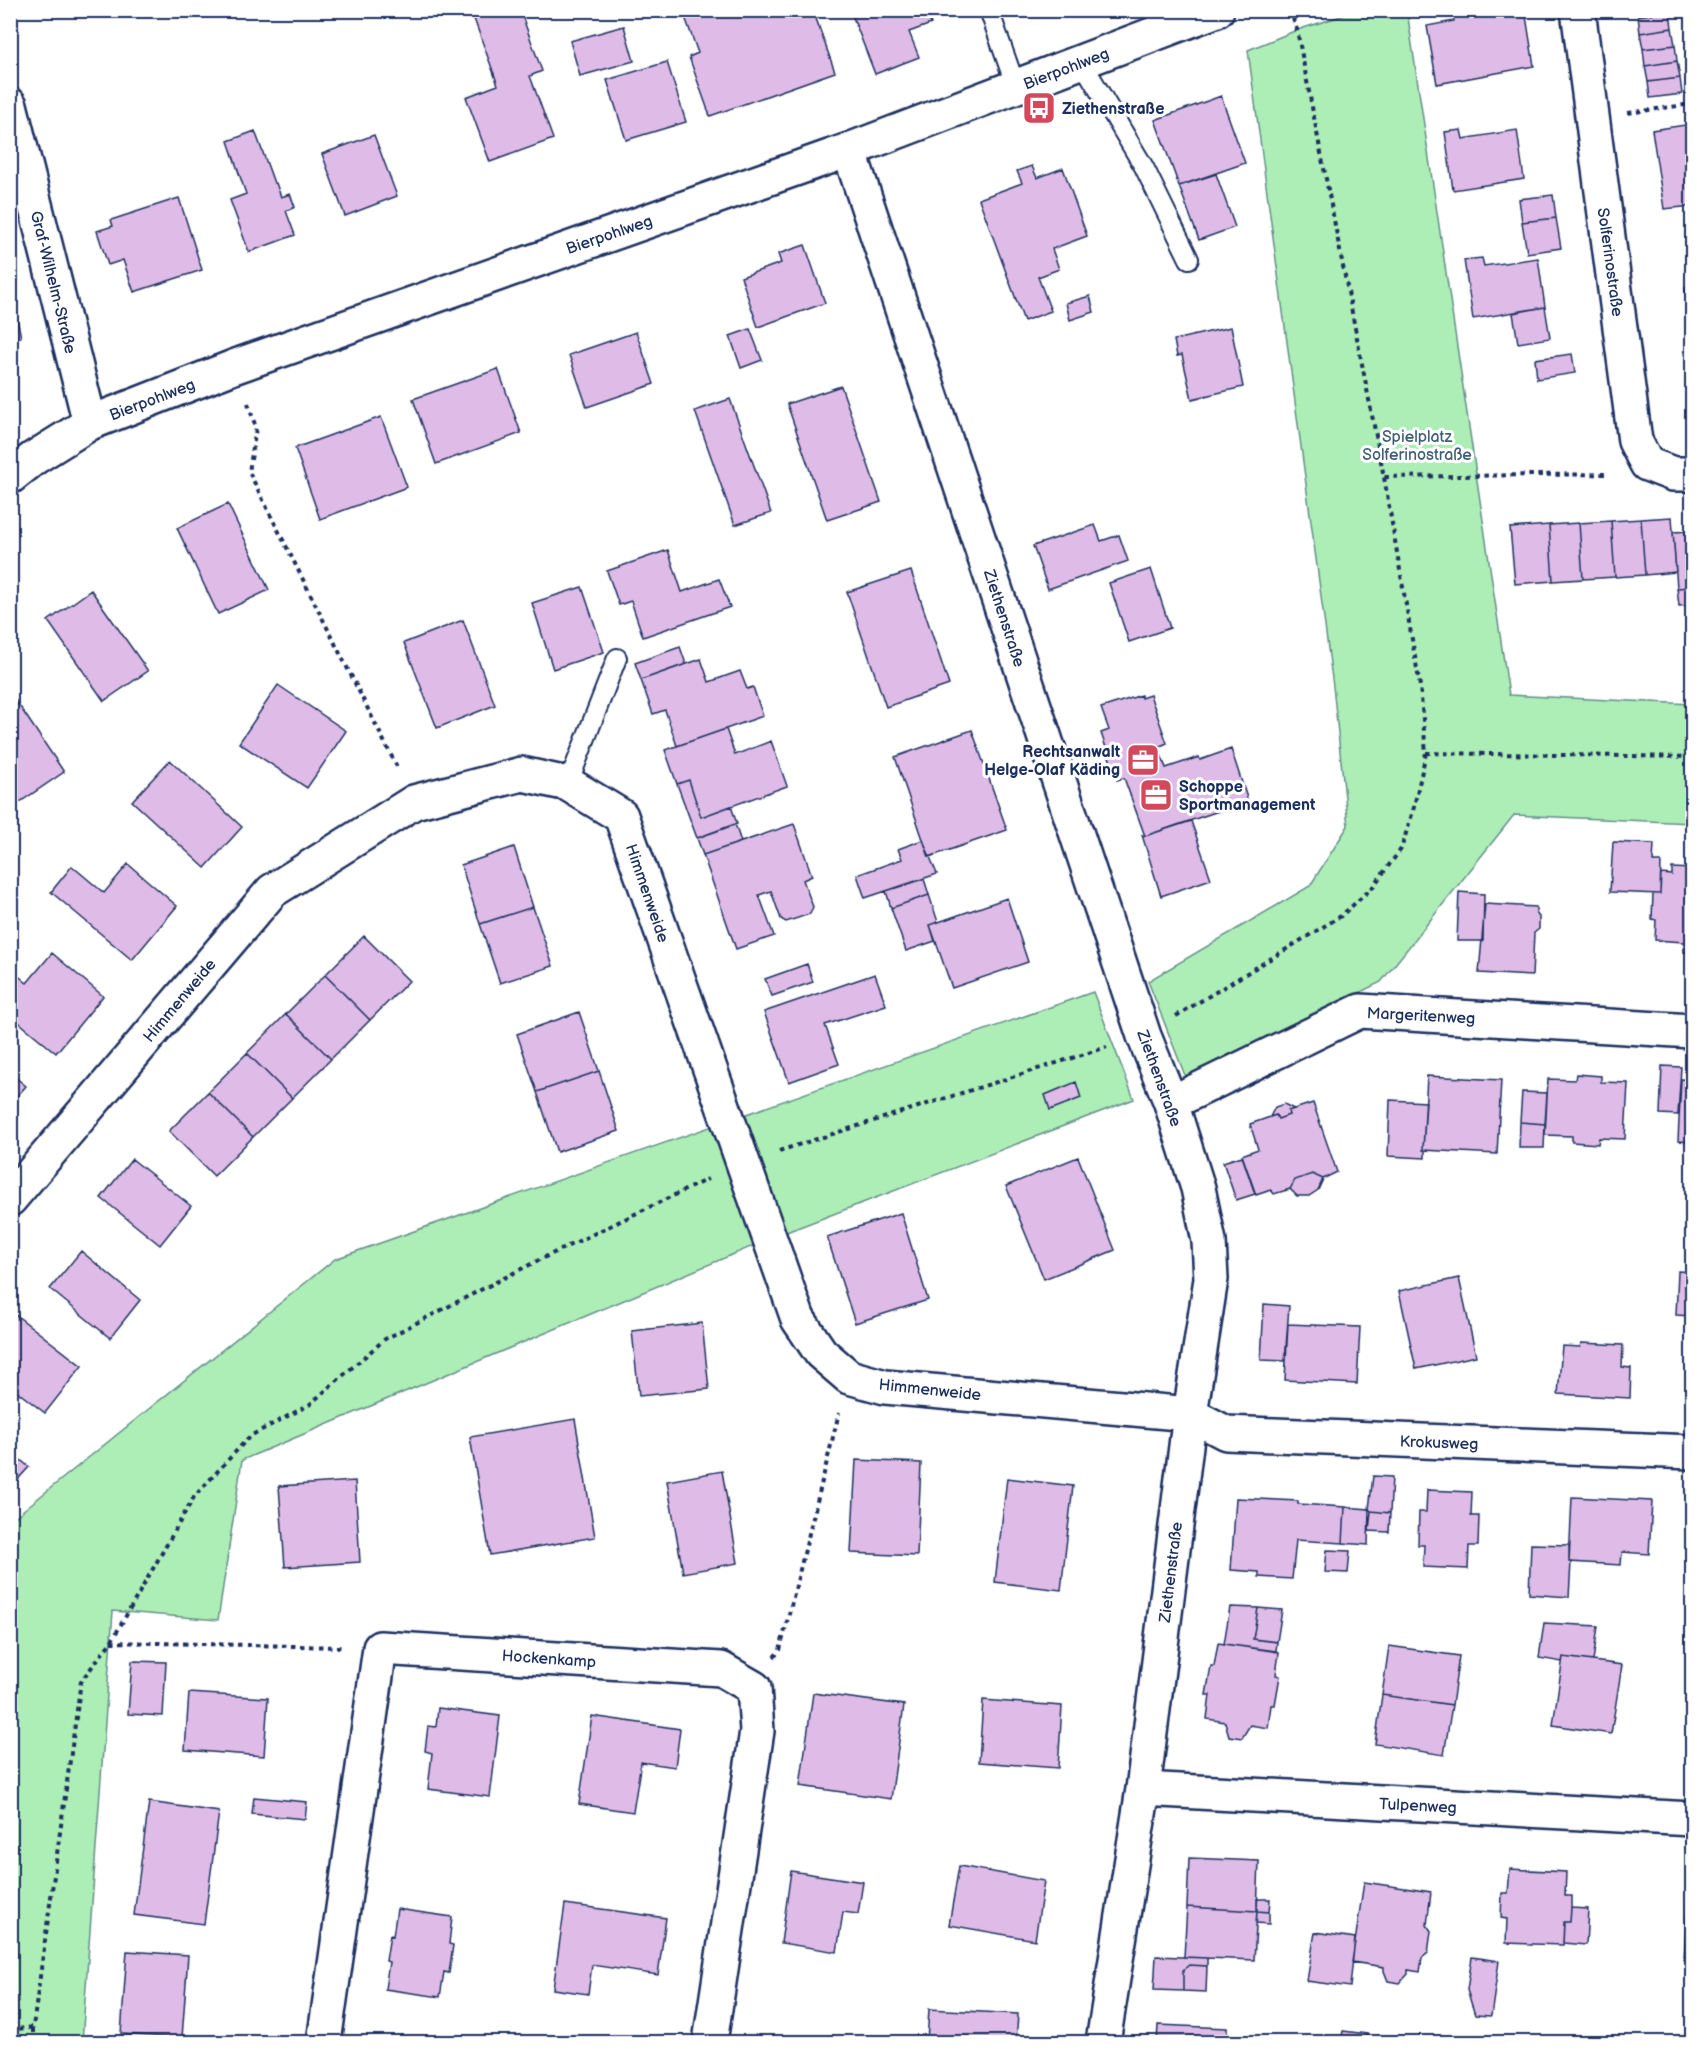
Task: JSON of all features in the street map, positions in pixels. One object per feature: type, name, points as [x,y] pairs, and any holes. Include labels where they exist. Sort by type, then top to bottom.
[{"type":"street","name":"Bierpohlweg","points":[[10,477],[34,458],[90,423],[236,366],[849,150],[1217,10]]},
{"type":"street","name":"Solferinostraße","points":[[1578,10],[1635,441],[1647,464]]},
{"type":"street","name":"Graf-Wilhelm-Straße","points":[[10,105],[90,423]]},
{"type":"street","name":"Ziethenstraße","points":[[849,150],[1144,1036],[1171,1103],[1198,1188],[1209,1241],[1211,1279],[1190,1414],[1143,1789],[1103,2043]]},
{"type":"street","points":[[1647,464],[1673,474],[1692,474]]},
{"type":"street","name":"Himmenweide","points":[[10,1199],[272,891],[414,802],[522,774],[568,784],[621,816],[798,1319],[821,1353],[849,1377],[885,1387],[1190,1414]]},
{"type":"street","name":"Margeritenweg","points":[[1171,1103],[1360,1011],[1692,1031]]},
{"type":"street","name":"Krokusweg","points":[[1190,1414],[1226,1433],[1692,1452]]},
{"type":"street","points":[[324,2043],[380,1648]]},
{"type":"street","name":"Hockenkamp","points":[[380,1648],[721,1669],[754,1688]]},
{"type":"street","points":[[710,2043],[757,1731],[754,1688]]},
{"type":"street","name":"Tulpenweg","points":[[1143,1789],[1692,1820]]},
{"type":"lane","points":[[989,10],[1016,87]]},
{"type":"lane","points":[[1082,62],[1144,167],[1189,259]]},
{"type":"lane","points":[[568,784],[617,658]]},
{"type":"path","points":[[33,2043],[33,2027],[81,1680],[111,1642],[194,1497],[250,1436],[309,1405],[385,1339],[539,1260],[743,1162],[1144,1036],[1341,916],[1372,888],[1401,849],[1413,812],[1426,753],[1420,686],[1384,477],[1297,30],[1290,10]]},
{"type":"path","points":[[1592,118],[1692,104]]},
{"type":"path","points":[[236,366],[256,428],[249,472],[414,802]]},
{"type":"path","points":[[1384,477],[1608,474],[1647,464]]},
{"type":"path","points":[[1426,753],[1692,756]]},
{"type":"path","points":[[754,1688],[780,1650],[849,1377]]},
{"type":"path","points":[[111,1642],[380,1648]]},
{"type":"path","points":[[10,2030],[33,2027]]},
{"type":"green space","name":"Spielplatz Solferinostraße","points":[[1357,11],[1407,11],[1509,695],[1692,704],[1692,823],[1514,815],[1381,982],[1186,1078],[1148,981],[1310,886],[1348,826],[1333,686],[1248,50],[1297,30]]},
{"type":"green space","points":[[1093,992],[1134,1099],[789,1231],[242,1460],[218,1620],[113,1611],[82,2042],[11,2042],[11,1520],[335,1259]]},
{"type":"building","points":[[489,10],[520,10],[542,71],[530,76],[553,139],[490,162],[466,97],[498,85],[473,16]]},
{"type":"building","points":[[703,10],[722,10],[724,17],[742,10],[813,10],[835,72],[710,116],[689,57],[698,53],[685,17]]},
{"type":"building","points":[[854,10],[926,10],[931,24],[909,32],[919,57],[875,74],[851,12]]},
{"type":"building","points":[[1028,10],[1046,10],[1030,16]]},
{"type":"building","points":[[1451,10],[1525,10],[1534,66],[1437,84],[1427,26],[1454,21]]},
{"type":"building","points":[[1637,10],[1670,10],[1670,11],[1638,16]]},
{"type":"building","points":[[1670,11],[1672,28],[1640,33],[1638,16]]},
{"type":"building","points":[[624,26],[634,61],[580,76],[570,41]]},
{"type":"building","points":[[1672,28],[1675,45],[1643,49],[1640,33]]},
{"type":"building","points":[[1675,45],[1677,61],[1645,66],[1643,49]]},
{"type":"building","points":[[1677,61],[1680,78],[1648,82],[1645,66]]},
{"type":"building","points":[[667,62],[686,122],[626,140],[607,80]]},
{"type":"building","points":[[1680,78],[1682,94],[1650,98],[1648,82]]},
{"type":"building","points":[[1221,96],[1245,163],[1179,186],[1155,120]]},
{"type":"building","points":[[1692,124],[1692,206],[1664,209],[1652,130]]},
{"type":"building","points":[[1461,130],[1463,139],[1517,130],[1524,179],[1453,190],[1445,132]]},
{"type":"building","points":[[255,131],[281,197],[290,194],[295,207],[286,211],[295,235],[249,252],[230,200],[246,194],[228,141]]},
{"type":"building","points":[[374,135],[397,196],[345,216],[322,154]]},
{"type":"building","points":[[1032,166],[1037,178],[1063,168],[1087,236],[1052,249],[1059,269],[1038,277],[1051,311],[1024,321],[979,199],[1022,183],[1017,171]]},
{"type":"building","points":[[1216,174],[1235,227],[1199,240],[1179,186]]},
{"type":"building","points":[[1553,195],[1556,218],[1522,222],[1519,199]]},
{"type":"building","points":[[179,198],[202,270],[134,292],[123,260],[108,265],[97,231],[113,226],[111,220]]},
{"type":"building","points":[[1556,218],[1561,248],[1527,253],[1522,222]]},
{"type":"building","points":[[805,245],[825,303],[758,327],[741,277],[781,263],[778,254]]},
{"type":"building","points":[[1482,258],[1484,266],[1538,258],[1545,307],[1473,319],[1464,260]]},
{"type":"building","points":[[1692,286],[1692,314],[1688,315],[1685,287]]},
{"type":"building","points":[[10,287],[21,337],[10,339]]},
{"type":"building","points":[[1090,296],[1094,312],[1070,320],[1066,303]]},
{"type":"building","points":[[1545,307],[1550,338],[1518,343],[1513,313]]},
{"type":"building","points":[[1692,314],[1692,331],[1689,332],[1688,315]]},
{"type":"building","points":[[1231,327],[1243,387],[1192,399],[1182,355],[1177,356],[1174,340]]},
{"type":"building","points":[[750,329],[762,360],[741,368],[730,336]]},
{"type":"building","points":[[1692,331],[1692,349],[1690,349],[1689,332]]},
{"type":"building","points":[[636,332],[654,384],[587,407],[569,355]]},
{"type":"building","points":[[1572,354],[1575,373],[1537,379],[1535,359]]},
{"type":"building","points":[[498,369],[521,433],[436,464],[413,399]]},
{"type":"building","points":[[841,386],[881,502],[827,520],[787,404]]},
{"type":"building","points":[[730,399],[771,513],[735,525],[695,411]]},
{"type":"building","points":[[381,417],[407,487],[320,519],[295,448]]},
{"type":"building","points":[[228,504],[269,590],[218,614],[177,528]]},
{"type":"building","points":[[1672,517],[1676,572],[1645,575],[1641,519]]},
{"type":"building","points":[[1641,519],[1645,575],[1615,577],[1611,521]]},
{"type":"building","points":[[1611,521],[1615,577],[1583,579],[1579,523]]},
{"type":"building","points":[[1579,523],[1583,579],[1553,581],[1549,525]]},
{"type":"building","points":[[1095,525],[1101,541],[1119,535],[1128,561],[1048,589],[1033,546]]},
{"type":"building","points":[[1549,525],[1553,581],[1515,584],[1510,528]]},
{"type":"building","points":[[1692,531],[1692,587],[1677,588],[1673,532]]},
{"type":"building","points":[[668,550],[682,592],[719,579],[730,607],[643,637],[631,601],[619,605],[607,571]]},
{"type":"building","points":[[1151,569],[1170,628],[1129,642],[1109,583]]},
{"type":"building","points":[[911,571],[949,685],[886,707],[847,592]]},
{"type":"building","points":[[582,587],[604,652],[553,669],[532,603]]},
{"type":"building","points":[[1692,587],[1692,605],[1679,606],[1677,588]]},
{"type":"building","points":[[91,590],[148,671],[104,701],[48,621]]},
{"type":"building","points":[[463,620],[495,705],[437,728],[404,643]]},
{"type":"building","points":[[680,647],[686,664],[641,680],[635,663]]},
{"type":"building","points":[[701,659],[709,682],[740,671],[747,689],[753,687],[763,716],[677,746],[665,710],[653,714],[641,680]]},
{"type":"building","points":[[278,685],[346,731],[307,788],[239,743]]},
{"type":"building","points":[[10,692],[64,772],[20,802],[10,789]]},
{"type":"building","points":[[1141,695],[1141,698],[1150,695],[1167,743],[1158,747],[1166,768],[1199,757],[1200,760],[1231,749],[1248,801],[1145,836],[1124,778],[1117,780],[1101,733],[1109,730],[1101,708]]},
{"type":"building","points":[[726,729],[735,755],[771,741],[787,786],[701,817],[689,780],[677,784],[665,750]]},
{"type":"building","points":[[972,730],[1007,830],[929,857],[895,757]]},
{"type":"building","points":[[170,760],[242,827],[205,868],[132,801]]},
{"type":"building","points":[[689,780],[701,817],[731,806],[737,824],[697,838],[677,784]]},
{"type":"building","points":[[1191,821],[1211,879],[1161,896],[1142,835]]},
{"type":"building","points":[[735,824],[741,842],[703,855],[697,838]]},
{"type":"building","points":[[794,824],[812,876],[803,880],[813,907],[810,914],[786,922],[781,919],[771,891],[759,895],[774,936],[736,949],[703,855]]},
{"type":"building","points":[[923,840],[937,874],[865,898],[857,875],[902,859],[898,849]]},
{"type":"building","points":[[1613,842],[1654,844],[1653,862],[1661,862],[1660,894],[1610,892]]},
{"type":"building","points":[[514,847],[533,907],[480,924],[461,865]]},
{"type":"building","points":[[128,864],[177,906],[132,960],[51,892],[72,866],[104,893]]},
{"type":"building","points":[[1672,868],[1692,869],[1692,953],[1684,952],[1684,942],[1655,940],[1656,920],[1652,919],[1653,894],[1660,894],[1661,874],[1672,875]]},
{"type":"building","points":[[924,879],[929,895],[891,908],[886,891]]},
{"type":"building","points":[[1459,892],[1484,894],[1483,941],[1457,941]]},
{"type":"building","points":[[929,895],[938,922],[930,925],[935,941],[906,951],[891,908]]},
{"type":"building","points":[[1007,898],[1028,962],[952,988],[930,925]]},
{"type":"building","points":[[1485,904],[1536,907],[1539,929],[1534,933],[1532,976],[1479,973]]},
{"type":"building","points":[[533,907],[553,966],[500,983],[480,924]]},
{"type":"building","points":[[364,936],[409,981],[370,1020],[325,975]]},
{"type":"building","points":[[52,953],[103,996],[56,1053],[10,1015],[10,969],[27,983]]},
{"type":"building","points":[[807,964],[813,982],[772,996],[765,979]]},
{"type":"building","points":[[875,974],[886,1005],[825,1025],[839,1064],[789,1082],[764,1012]]},
{"type":"building","points":[[325,975],[370,1020],[331,1059],[286,1014]]},
{"type":"building","points":[[579,1012],[599,1071],[537,1092],[517,1034]]},
{"type":"building","points":[[286,1014],[331,1059],[292,1098],[247,1053]]},
{"type":"building","points":[[247,1053],[292,1098],[253,1137],[208,1092]]},
{"type":"building","points":[[1662,1066],[1681,1067],[1678,1115],[1660,1114]]},
{"type":"building","points":[[599,1071],[619,1131],[557,1152],[537,1092]]},
{"type":"building","points":[[10,1073],[26,1086],[10,1104]]},
{"type":"building","points":[[1576,1074],[1601,1076],[1601,1082],[1628,1083],[1625,1139],[1599,1138],[1598,1144],[1572,1142],[1572,1136],[1545,1135],[1548,1079],[1575,1080]]},
{"type":"building","points":[[1427,1076],[1501,1080],[1497,1154],[1423,1150]]},
{"type":"building","points":[[1681,1079],[1692,1080],[1692,1142],[1678,1141]]},
{"type":"building","points":[[1076,1082],[1081,1098],[1050,1110],[1045,1095]]},
{"type":"building","points":[[208,1092],[253,1137],[214,1176],[169,1131]]},
{"type":"building","points":[[1522,1092],[1547,1093],[1545,1124],[1520,1122]]},
{"type":"building","points":[[1390,1100],[1426,1102],[1423,1150],[1425,1150],[1425,1158],[1388,1156]]},
{"type":"building","points":[[1313,1103],[1337,1172],[1323,1179],[1312,1174],[1295,1180],[1290,1189],[1274,1194],[1271,1190],[1256,1195],[1242,1155],[1258,1149],[1250,1124],[1276,1115],[1278,1119],[1289,1115],[1288,1111]]},
{"type":"building","points":[[1284,1104],[1294,1109],[1288,1111],[1289,1115],[1278,1119],[1276,1115],[1270,1117],[1275,1107]]},
{"type":"building","points":[[1520,1122],[1545,1124],[1544,1148],[1519,1148]]},
{"type":"building","points":[[1242,1156],[1255,1194],[1236,1200],[1223,1162]]},
{"type":"building","points":[[1078,1157],[1115,1250],[1044,1279],[1006,1186]]},
{"type":"building","points":[[132,1159],[191,1206],[160,1245],[101,1198]]},
{"type":"building","points":[[1312,1174],[1323,1179],[1318,1190],[1309,1196],[1297,1196],[1290,1189],[1295,1180]]},
{"type":"building","points":[[901,1213],[928,1300],[855,1323],[827,1237]]},
{"type":"building","points":[[81,1251],[140,1300],[110,1338],[50,1289]]},
{"type":"building","points":[[1678,1271],[1692,1272],[1692,1316],[1676,1315]]},
{"type":"building","points":[[1459,1278],[1476,1356],[1416,1369],[1399,1291]]},
{"type":"building","points":[[1264,1304],[1289,1306],[1285,1361],[1261,1360]]},
{"type":"building","points":[[12,1312],[82,1366],[45,1413],[10,1386]]},
{"type":"building","points":[[702,1323],[709,1389],[639,1396],[632,1331]]},
{"type":"building","points":[[1288,1324],[1360,1327],[1357,1384],[1285,1380]]},
{"type":"building","points":[[1581,1343],[1623,1345],[1622,1367],[1631,1368],[1630,1398],[1558,1394],[1562,1346],[1580,1347]]},
{"type":"building","points":[[575,1419],[595,1537],[490,1555],[470,1437]]},
{"type":"building","points":[[10,1451],[29,1467],[10,1488]]},
{"type":"building","points":[[856,1460],[921,1463],[917,1556],[851,1553]]},
{"type":"building","points":[[722,1471],[738,1563],[683,1573],[667,1481]]},
{"type":"building","points":[[1373,1476],[1392,1477],[1390,1513],[1369,1509]]},
{"type":"building","points":[[1007,1478],[1073,1486],[1061,1590],[995,1582]]},
{"type":"building","points":[[355,1481],[360,1562],[285,1567],[279,1486]]},
{"type":"building","points":[[1427,1490],[1472,1492],[1471,1516],[1479,1516],[1478,1546],[1469,1546],[1468,1569],[1423,1567],[1424,1545],[1418,1545],[1419,1512],[1426,1512]]},
{"type":"building","points":[[1572,1497],[1652,1501],[1649,1554],[1622,1552],[1621,1565],[1569,1562]]},
{"type":"building","points":[[1236,1498],[1298,1501],[1298,1504],[1345,1507],[1343,1543],[1296,1540],[1292,1579],[1259,1577],[1259,1572],[1231,1570]]},
{"type":"building","points":[[1345,1507],[1369,1509],[1368,1545],[1343,1543]]},
{"type":"building","points":[[1371,1511],[1390,1513],[1389,1532],[1369,1531]]},
{"type":"building","points":[[1531,1544],[1569,1545],[1569,1562],[1571,1562],[1569,1597],[1529,1594]]},
{"type":"building","points":[[1327,1550],[1350,1551],[1348,1573],[1325,1572]]},
{"type":"building","points":[[1230,1607],[1258,1608],[1253,1639],[1277,1642],[1276,1651],[1224,1644]]},
{"type":"building","points":[[1258,1608],[1282,1610],[1277,1642],[1253,1639]]},
{"type":"building","points":[[1544,1623],[1598,1626],[1593,1661],[1563,1657],[1562,1662],[1539,1658]]},
{"type":"building","points":[[1692,1632],[1692,1659],[1689,1658]]},
{"type":"building","points":[[1218,1643],[1279,1652],[1276,1675],[1280,1676],[1275,1705],[1271,1705],[1268,1728],[1250,1725],[1242,1738],[1229,1736],[1225,1722],[1207,1719],[1210,1695],[1206,1695]]},
{"type":"building","points":[[1389,1646],[1459,1656],[1452,1705],[1382,1695]]},
{"type":"building","points":[[1563,1657],[1622,1665],[1611,1734],[1553,1725]]},
{"type":"building","points":[[132,1661],[166,1662],[163,1716],[128,1714]]},
{"type":"building","points":[[189,1693],[268,1698],[264,1756],[185,1750]]},
{"type":"building","points":[[813,1693],[904,1705],[891,1799],[800,1786]]},
{"type":"building","points":[[1382,1695],[1452,1705],[1444,1755],[1375,1744]]},
{"type":"building","points":[[983,1700],[1062,1706],[1058,1768],[979,1762]]},
{"type":"building","points":[[438,1708],[500,1716],[490,1797],[428,1789],[432,1753],[425,1751],[428,1726],[436,1727]]},
{"type":"building","points":[[592,1716],[680,1729],[675,1767],[641,1762],[633,1812],[579,1804]]},
{"type":"building","points":[[254,1797],[307,1802],[305,1819],[252,1814]]},
{"type":"building","points":[[149,1802],[219,1812],[204,1924],[134,1915]]},
{"type":"building","points":[[1189,1858],[1259,1861],[1257,1911],[1187,1907]]},
{"type":"building","points":[[959,1866],[1044,1881],[1035,1940],[949,1925]]},
{"type":"building","points":[[1510,1869],[1566,1872],[1565,1896],[1571,1896],[1571,1908],[1570,1922],[1564,1922],[1563,1945],[1506,1943],[1507,1919],[1501,1918],[1502,1893],[1508,1893]]},
{"type":"building","points":[[791,1871],[863,1882],[858,1914],[843,1912],[837,1952],[781,1943]]},
{"type":"building","points":[[1364,1882],[1431,1892],[1427,1925],[1431,1931],[1428,1953],[1422,1958],[1420,1972],[1408,1970],[1408,1974],[1400,1983],[1388,1981],[1384,1967],[1352,1962]]},
{"type":"building","points":[[1688,1889],[1692,1889],[1692,1961],[1684,1960]]},
{"type":"building","points":[[1257,1899],[1270,1899],[1269,1912],[1257,1911]]},
{"type":"building","points":[[565,1904],[666,1918],[658,1975],[592,1965],[588,1994],[553,1989]]},
{"type":"building","points":[[1187,1907],[1257,1911],[1254,1960],[1184,1957]]},
{"type":"building","points":[[1571,1908],[1588,1909],[1586,1945],[1563,1943],[1564,1922],[1570,1922]]},
{"type":"building","points":[[397,1909],[452,1917],[449,1944],[453,1945],[449,1973],[444,1972],[440,1997],[385,1989],[389,1962],[386,1961]]},
{"type":"building","points":[[1257,1911],[1269,1912],[1269,1924],[1256,1923]]},
{"type":"building","points":[[1315,1932],[1355,1938],[1350,1987],[1307,1981]]},
{"type":"building","points":[[127,1951],[188,1955],[182,2038],[121,2034]]},
{"type":"building","points":[[1156,1956],[1207,1958],[1207,1966],[1189,1965],[1183,1970],[1183,1991],[1154,1990]]},
{"type":"building","points":[[1472,1957],[1499,1961],[1491,2016],[1475,2015],[1467,1990]]},
{"type":"building","points":[[1189,1965],[1207,1966],[1206,1992],[1183,1991],[1183,1970]]},
{"type":"building","points":[[929,2009],[1018,2014],[1016,2042],[927,2042]]},
{"type":"building","points":[[1158,2025],[1227,2028],[1227,2042],[1157,2042]]},
{"type":"building","points":[[1343,2031],[1367,2034],[1366,2042],[1341,2042]]},
{"type":"place","name":"Ziethenstraße","points":[[1039,108]]},
{"type":"place","name":"Rechtsanwalt Helge-Olaf Käding","points":[[1143,760]]},
{"type":"place","name":"Schoppe Sportmanagement","points":[[1156,795]]}]
